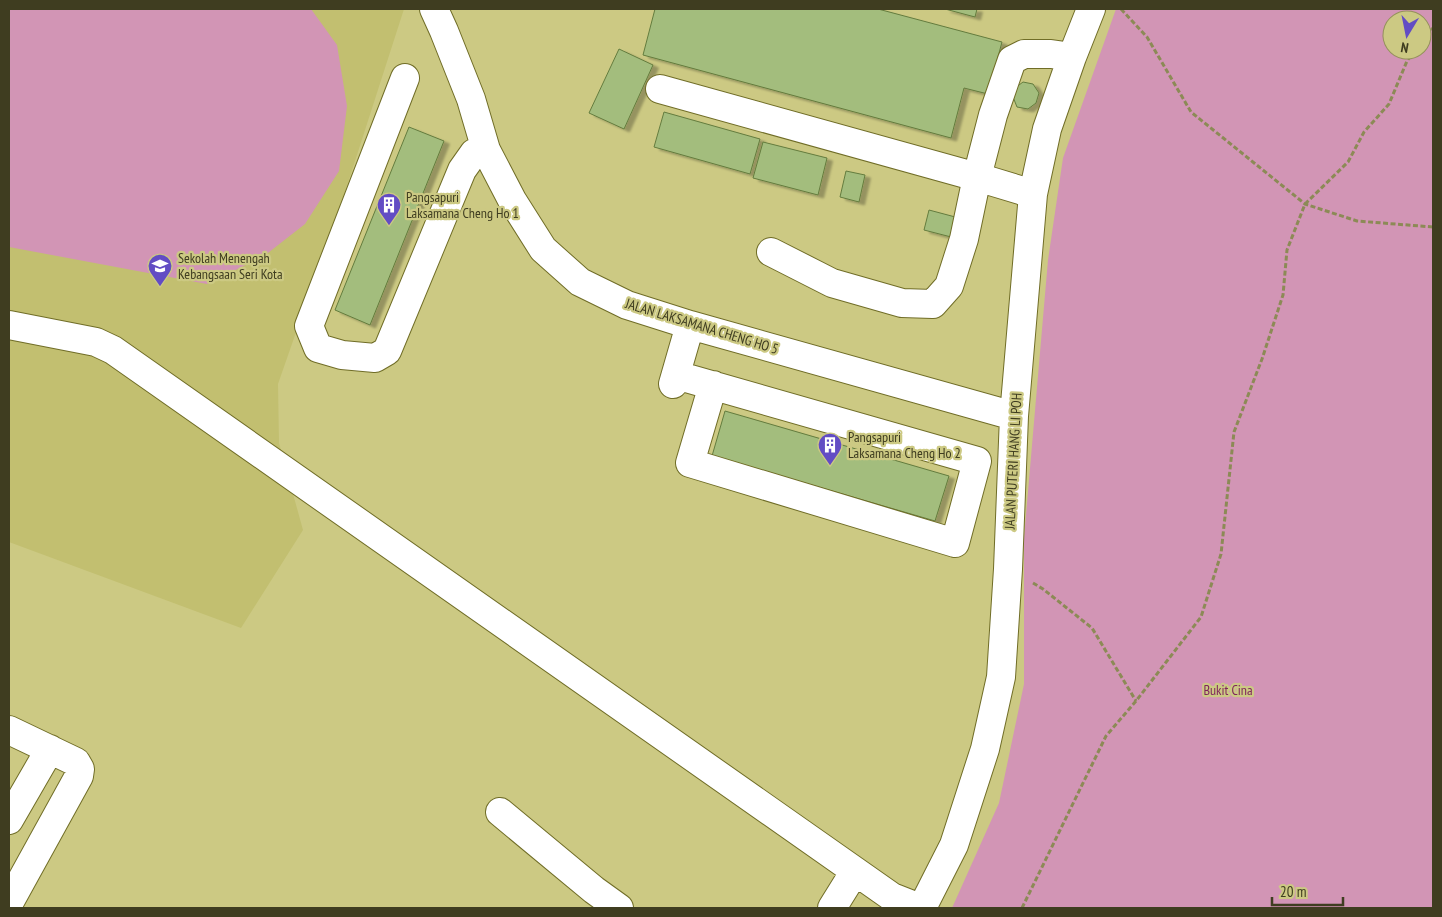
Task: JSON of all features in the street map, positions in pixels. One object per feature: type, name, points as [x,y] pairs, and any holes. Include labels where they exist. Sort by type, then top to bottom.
[{"type":"street","name":"JALAN LAKSAMANA CHENG HO 5","points":[[434,9],[471,99],[486,150],[512,200],[543,249],[580,282],[627,305],[690,325],[1014,416]]},
{"type":"street","name":"JALAN PUTERI HANG LI POH","points":[[921,908],[954,844],[985,749],[1001,677],[1008,569],[1014,416],[1033,194],[1047,129],[1091,9]]},
{"type":"street","points":[[770,252],[832,283],[902,303],[933,304],[949,286],[964,239],[977,177],[993,116],[1012,60],[1024,54],[1051,54],[1072,57]]},
{"type":"street","points":[[405,78],[309,326],[318,348],[342,355],[375,358],[387,350],[462,170],[474,153],[486,150]]},
{"type":"street","points":[[660,89],[1033,194]]},
{"type":"street","points":[[9,325],[96,342],[113,350],[892,897],[921,908]]},
{"type":"street","points":[[690,325],[675,380],[713,386],[977,461],[955,543],[690,464],[713,386]]},
{"type":"street","points":[[9,730],[50,748],[76,762],[80,768],[79,776],[9,903]]},
{"type":"street","points":[[9,820],[50,748]]},
{"type":"street","points":[[500,812],[594,890],[619,908]]},
{"type":"street","points":[[832,908],[855,871]]},
{"type":"path","points":[[1121,9],[1147,37],[1191,112],[1305,204],[1357,221],[1433,227]]},
{"type":"path","points":[[1022,908],[1106,736],[1201,618],[1221,554],[1234,432],[1262,359],[1283,295],[1287,250],[1305,204],[1348,162],[1364,132],[1389,104],[1407,60]]},
{"type":"path","points":[[1008,569],[1043,589],[1092,628],[1136,701]]},
{"type":"shaded area","name":"Sekolah Menengah Kebangsaan Seri Kota","points":[[9,9],[404,9],[346,189],[278,384],[279,443],[303,530],[241,628],[9,542]]},
{"type":"green space","points":[[9,9],[311,9],[337,45],[347,106],[339,171],[305,224],[264,256],[207,284],[9,247]]},
{"type":"green space","name":"Bukit Cina","points":[[1116,9],[1433,9],[1433,908],[952,908],[999,803],[1024,684],[1024,538],[1048,260],[1063,158]]},
{"type":"building","points":[[655,9],[878,9],[1002,42],[988,94],[964,88],[951,138],[643,55]]},
{"type":"building","points":[[945,9],[977,9],[975,17]]},
{"type":"building","points":[[619,49],[653,65],[624,129],[589,113]]},
{"type":"building","points":[[1023,82],[1033,84],[1039,93],[1036,103],[1028,109],[1017,107],[1013,97],[1015,88]]},
{"type":"building","points":[[664,112],[760,139],[750,174],[654,147]]},
{"type":"building","name":"Pangsapuri Laksamana Cheng Ho 1","points":[[409,127],[444,141],[370,325],[335,310]]},
{"type":"building","points":[[763,142],[827,158],[818,195],[753,178]]},
{"type":"building","points":[[846,171],[865,175],[859,202],[840,197]]},
{"type":"building","points":[[929,210],[959,218],[955,238],[924,230]]},
{"type":"building","name":"Pangsapuri Laksamana Cheng Ho 2","points":[[725,411],[949,476],[935,521],[712,456]]},
{"type":"place","name":"Pangsapuri Laksamana Cheng Ho 1","points":[[389,226]]},
{"type":"place","name":"Sekolah Menengah Kebangsaan Seri Kota","points":[[160,287]]},
{"type":"place","name":"Pangsapuri Laksamana Cheng Ho 2","points":[[830,466]]}]
